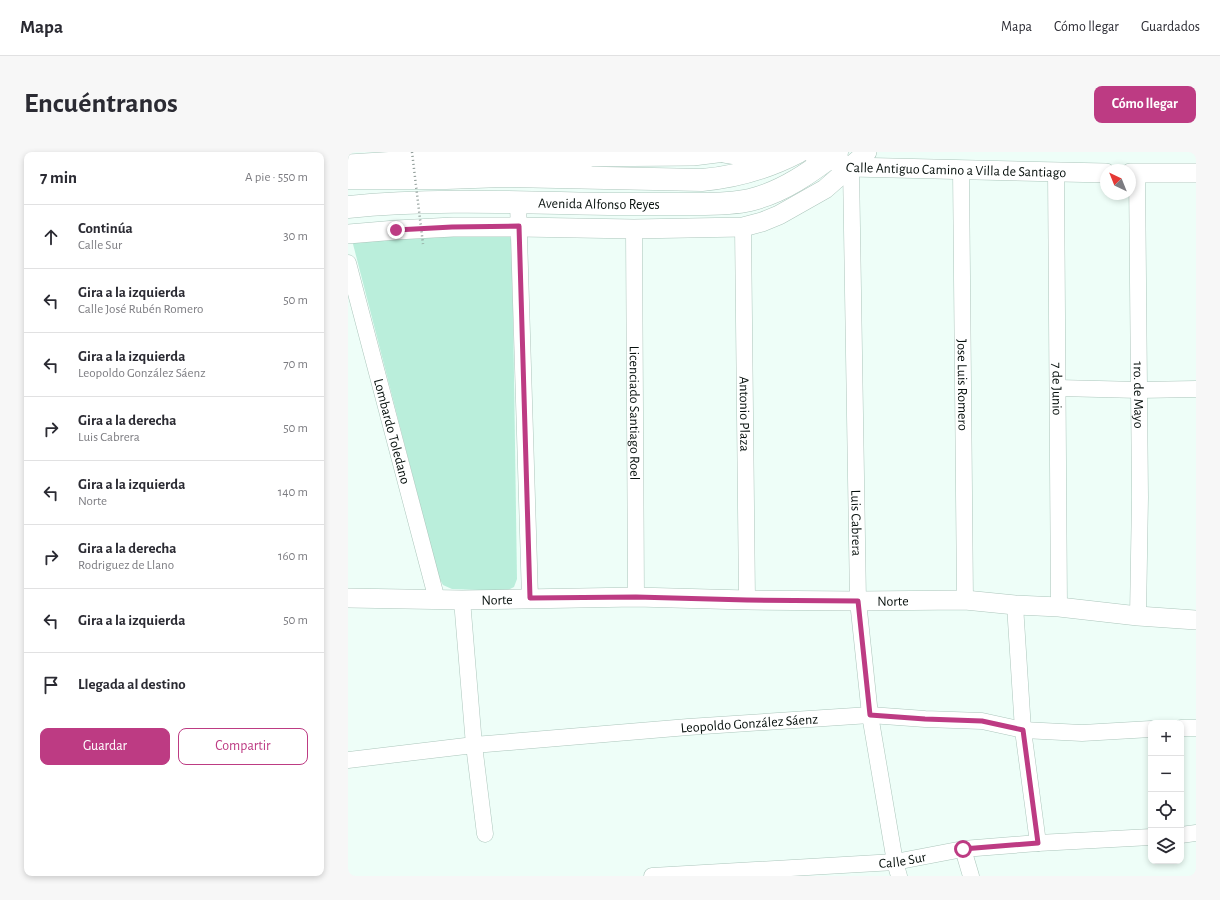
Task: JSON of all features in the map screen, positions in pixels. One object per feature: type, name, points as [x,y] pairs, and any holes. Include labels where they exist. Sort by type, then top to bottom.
[{"type":"main road","points":[[725,152],[751,156],[785,152]]},
{"type":"main road","name":"Avenida Alfonso Reyes","points":[[348,178],[446,178],[503,176],[674,180],[716,179],[743,174],[798,152]]},
{"type":"main road","points":[[503,176],[586,157]]},
{"type":"main road","name":"Avenida Alfonso Reyes","points":[[348,206],[440,201],[664,205],[729,203],[751,200],[776,190],[799,179],[832,158]]},
{"type":"street","points":[[348,164],[446,158],[586,157],[725,152]]},
{"type":"street","points":[[348,234],[452,227],[519,226],[634,229],[743,227],[762,222],[798,205],[825,189],[832,158],[866,152]]},
{"type":"street","name":"Calle Antiguo Camino a Villa de Santiago","points":[[832,158],[961,170],[1100,173]]},
{"type":"street","name":"Luis Cabrera","points":[[832,158],[858,601],[870,715],[897,869]]},
{"type":"street","name":"Jose Luis Romero","points":[[961,170],[965,600]]},
{"type":"street","name":"7 de Junio","points":[[1056,171],[1059,607]]},
{"type":"street","points":[[1136,173],[1196,174]]},
{"type":"street","name":"1ro. de Mayo","points":[[1134,200],[1139,390],[1140,497],[1138,616]]},
{"type":"street","points":[[518,203],[530,598]]},
{"type":"street","name":"Antonio Plaza","points":[[743,227],[747,600]]},
{"type":"street","name":"Licenciado Santiago Roel","points":[[634,229],[636,597]]},
{"type":"street","name":"Lombardo Toledano","points":[[348,263],[437,600]]},
{"type":"street","points":[[1058,388],[1139,390],[1196,389]]},
{"type":"street","name":"Norte","points":[[348,598],[462,600],[636,597],[747,600],[965,600],[1196,620]]},
{"type":"street","points":[[462,600],[474,745],[485,834]]},
{"type":"street","points":[[1015,605],[1023,730],[1038,843]]},
{"type":"street","name":"Leopoldo González Sáenz","points":[[348,760],[474,745],[688,726],[870,715],[982,721],[1023,730],[1082,733],[1148,729]]},
{"type":"street","points":[[1184,728],[1196,728]]},
{"type":"street","points":[[1184,835],[1196,833]]},
{"type":"street","name":"Calle Sur","points":[[652,876],[897,869],[963,849],[1148,837]]},
{"type":"street","points":[[963,849],[971,876]]},
{"type":"path","points":[[412,152],[423,244]]},
{"type":"green space","points":[[508,230],[512,243],[517,579],[514,587],[506,591],[452,589],[443,585],[439,578],[353,244],[355,234]]},
{"type":"route","points":[[396,230],[519,226],[530,598],[636,597],[858,601],[870,715],[925,719],[962,719],[997,723],[1023,730],[1038,843],[963,849]]}]
